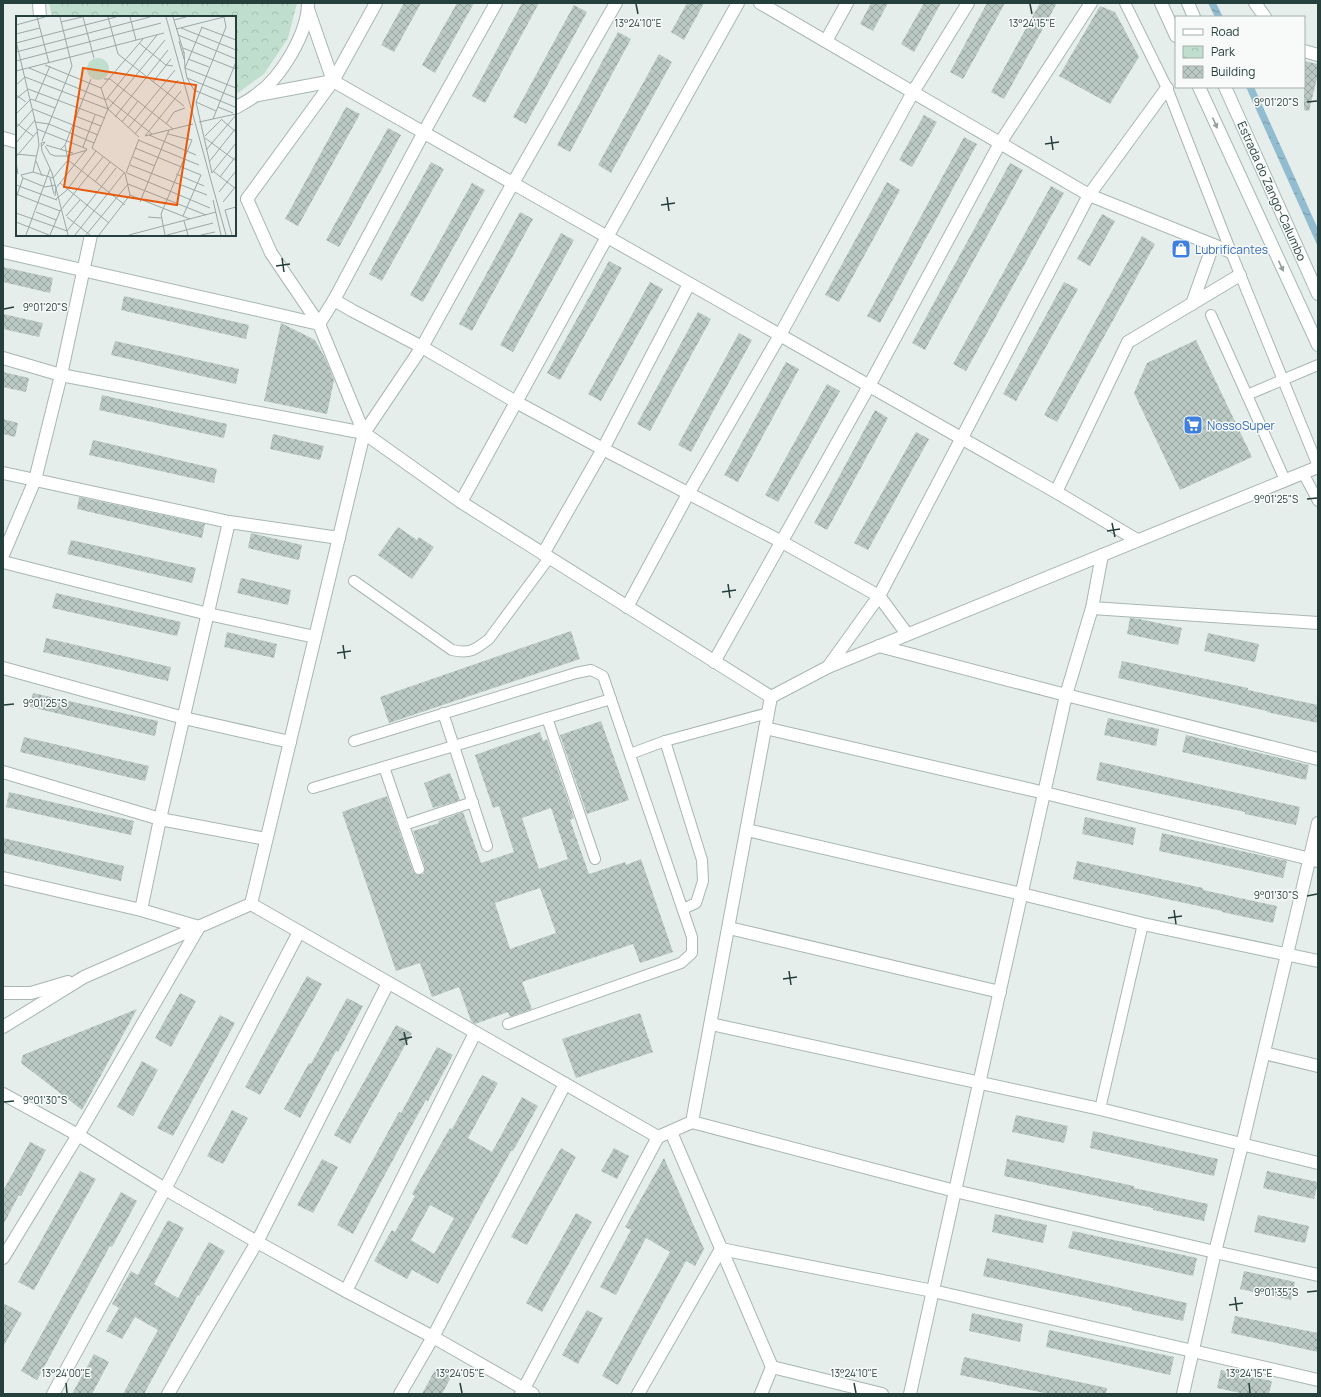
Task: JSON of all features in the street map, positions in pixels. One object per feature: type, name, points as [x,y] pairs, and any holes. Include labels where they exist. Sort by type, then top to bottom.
[{"type":"street","points":[[39,3],[40,16]]},
{"type":"street","points":[[247,199],[333,81],[376,3]]},
{"type":"street","points":[[319,324],[334,300],[424,132],[496,3]]},
{"type":"street","points":[[250,904],[364,433],[422,347],[512,183],[616,3]]},
{"type":"street","points":[[461,502],[738,3]]},
{"type":"street","points":[[760,3],[1089,195],[1231,252]]},
{"type":"street","points":[[826,41],[847,3]]},
{"type":"street","points":[[627,607],[688,494],[780,335],[913,92],[968,3]]},
{"type":"street","points":[[714,662],[869,386],[1000,143],[1091,3]]},
{"type":"street","points":[[1161,3],[1175,34]]},
{"type":"street","points":[[1188,3],[1194,16]]},
{"type":"street","points":[[1255,3],[1264,16]]},
{"type":"street","points":[[308,6],[333,81]]},
{"type":"street","points":[[236,107],[258,95],[282,71],[298,41],[308,6]]},
{"type":"street","points":[[1305,50],[1318,55]]},
{"type":"street","points":[[258,95],[333,81],[1056,492],[1137,540]]},
{"type":"street","points":[[828,667],[879,596],[960,438],[1089,195],[1167,88]]},
{"type":"street","name":"Estrada do Zango-Calumbo","points":[[1199,88],[1318,346]]},
{"type":"street","name":"Estrada do Zango-Calumbo","points":[[1225,88],[1318,294]]},
{"type":"street","points":[[3,138],[16,142]]},
{"type":"street","points":[[236,196],[247,199]]},
{"type":"street","points":[[247,199],[271,253],[319,324],[364,433]]},
{"type":"street","points":[[3,555],[35,480],[61,375],[91,236]]},
{"type":"street","points":[[1192,304],[1213,245]]},
{"type":"street","points":[[3,252],[319,324]]},
{"type":"street","points":[[1056,492],[1128,342],[1240,275]]},
{"type":"street","points":[[546,556],[689,284]]},
{"type":"street","points":[[334,300],[353,312],[422,347],[516,402],[688,494],[782,542],[879,596],[907,634]]},
{"type":"street","points":[[3,358],[61,375],[364,433],[461,502],[771,697]]},
{"type":"street","points":[[771,697],[828,667],[1318,466]]},
{"type":"street","points":[[3,473],[229,522],[339,538]]},
{"type":"street","points":[[141,910],[160,819],[229,522]]},
{"type":"street","points":[[910,1394],[1066,695],[1092,608],[1102,555]]},
{"type":"street","points":[[3,562],[208,614],[315,637]]},
{"type":"street","points":[[1092,608],[1318,623]]},
{"type":"street","points":[[879,646],[1318,759]]},
{"type":"street","points":[[3,668],[184,718],[290,742]]},
{"type":"street","points":[[692,1122],[771,697]]},
{"type":"street","points":[[765,728],[1045,793],[1314,860]]},
{"type":"street","points":[[3,772],[160,819],[266,839]]},
{"type":"street","points":[[1183,1394],[1215,1252],[1287,954],[1314,860],[1318,823]]},
{"type":"street","points":[[747,830],[1022,894],[1143,924],[1318,961]]},
{"type":"street","points":[[3,878],[141,910],[199,927]]},
{"type":"street","points":[[3,993],[31,993],[84,977],[250,904]]},
{"type":"street","points":[[250,904],[658,1137]]},
{"type":"street","points":[[3,1258],[78,1135],[199,927]]},
{"type":"street","points":[[728,928],[1000,992]]},
{"type":"street","points":[[54,1394],[165,1189],[299,932]]},
{"type":"street","points":[[3,1027],[84,977]]},
{"type":"street","points":[[168,1394],[257,1242],[388,982]]},
{"type":"street","points":[[711,1024],[1100,1109],[1318,1163]]},
{"type":"street","points":[[346,1291],[475,1033]]},
{"type":"street","points":[[1264,1053],[1318,1066]]},
{"type":"street","points":[[400,1394],[433,1337],[565,1084]]},
{"type":"street","points":[[3,1094],[78,1135],[165,1189],[257,1242],[433,1337],[526,1392],[658,1137],[692,1122],[955,1191],[1318,1275]]},
{"type":"street","points":[[671,1132],[772,1367],[761,1394]]},
{"type":"street","points":[[721,1249],[933,1291],[1318,1380]]},
{"type":"street","points":[[638,1394],[721,1249]]},
{"type":"street","points":[[772,1367],[882,1394]]},
{"type":"lane","points":[[1125,3],[1167,88],[1240,275],[1318,466]]},
{"type":"lane","points":[[1211,315],[1285,480]]},
{"type":"lane","points":[[1247,395],[1318,365]]},
{"type":"lane","points":[[1303,472],[1318,501]]},
{"type":"lane","points":[[354,581],[452,650],[464,653],[477,648],[489,639],[546,556]]},
{"type":"lane","points":[[354,741],[576,673],[590,670],[603,676],[692,937],[692,953],[681,963],[508,1024]]},
{"type":"lane","points":[[313,788],[611,699]]},
{"type":"lane","points":[[444,713],[487,846]]},
{"type":"lane","points":[[630,754],[665,741],[768,713]]},
{"type":"lane","points":[[547,718],[595,859]]},
{"type":"lane","points":[[665,741],[702,860],[703,881],[696,903],[683,909]]},
{"type":"lane","points":[[384,767],[419,869]]},
{"type":"lane","points":[[404,825],[473,802]]},
{"type":"lane","points":[[1100,1109],[1143,924]]},
{"type":"green space","points":[[49,3],[297,3],[288,38],[264,74],[236,94],[236,16],[52,16]]},
{"type":"water","points":[[1208,3],[1216,3],[1222,16],[1214,16]]},
{"type":"water","points":[[1246,88],[1254,88],[1318,229],[1318,247]]},
{"type":"building","points":[[404,3],[421,3],[394,52],[381,45]]},
{"type":"building","points":[[457,3],[474,3],[435,73],[422,65]]},
{"type":"building","points":[[522,3],[539,3],[485,103],[472,96]]},
{"type":"building","points":[[687,3],[704,3],[684,40],[671,32]]},
{"type":"building","points":[[871,3],[888,3],[873,31],[860,24]]},
{"type":"building","points":[[924,3],[941,3],[914,52],[901,44]]},
{"type":"building","points":[[987,3],[1005,3],[963,79],[950,72]]},
{"type":"building","points":[[1040,3],[1057,3],[1004,99],[991,92]]},
{"type":"building","points":[[574,5],[587,12],[526,124],[513,117]]},
{"type":"building","points":[[1100,6],[1115,12],[1139,57],[1110,104],[1059,76]]},
{"type":"building","points":[[618,32],[631,39],[570,152],[557,145]]},
{"type":"building","points":[[659,54],[672,62],[611,173],[598,165]]},
{"type":"building","points":[[1305,61],[1318,64],[1318,74],[1309,111],[1304,110]]},
{"type":"building","points":[[346,107],[360,114],[298,226],[285,219]]},
{"type":"building","points":[[924,115],[937,122],[912,167],[899,160]]},
{"type":"building","points":[[388,128],[401,135],[339,247],[326,240]]},
{"type":"building","points":[[964,137],[977,144],[880,323],[867,316]]},
{"type":"building","points":[[431,162],[444,169],[382,281],[369,274]]},
{"type":"building","points":[[1010,163],[1023,170],[925,350],[912,343]]},
{"type":"building","points":[[887,182],[900,190],[839,302],[825,295]]},
{"type":"building","points":[[472,183],[485,190],[423,302],[410,295]]},
{"type":"building","points":[[1051,186],[1064,193],[966,371],[953,364]]},
{"type":"building","points":[[520,212],[533,219],[472,331],[459,324]]},
{"type":"building","points":[[1102,214],[1115,221],[1090,266],[1077,259]]},
{"type":"building","points":[[561,233],[574,240],[513,352],[500,345]]},
{"type":"building","points":[[1142,236],[1155,244],[1057,422],[1044,415]]},
{"type":"building","points":[[609,261],[622,268],[560,380],[547,373]]},
{"type":"building","points":[[3,267],[53,278],[50,293],[3,282]]},
{"type":"building","points":[[650,282],[663,289],[601,401],[588,394]]},
{"type":"building","points":[[1064,282],[1078,289],[1016,401],[1003,394]]},
{"type":"building","points":[[124,296],[249,325],[246,339],[121,310]]},
{"type":"building","points":[[698,312],[711,319],[650,431],[637,424]]},
{"type":"building","points":[[3,314],[43,323],[39,337],[3,329]]},
{"type":"building","points":[[281,323],[315,340],[326,360],[334,380],[327,414],[264,401]]},
{"type":"building","points":[[739,333],[752,340],[691,452],[678,445]]},
{"type":"building","name":"NossoSuper","points":[[1196,340],[1252,457],[1180,490],[1134,393],[1147,363]]},
{"type":"building","points":[[115,341],[239,369],[236,384],[111,355]]},
{"type":"building","points":[[786,362],[799,369],[738,482],[724,475]]},
{"type":"building","points":[[3,372],[29,378],[26,392],[3,387]]},
{"type":"building","points":[[827,384],[840,391],[778,502],[765,495]]},
{"type":"building","points":[[102,395],[227,424],[224,438],[99,410]]},
{"type":"building","points":[[875,410],[888,418],[827,530],[814,523]]},
{"type":"building","points":[[3,419],[18,423],[15,437],[3,434]]},
{"type":"building","points":[[916,432],[929,439],[868,550],[854,543]]},
{"type":"building","points":[[273,434],[324,446],[320,460],[270,449]]},
{"type":"building","points":[[93,440],[217,469],[214,483],[89,455]]},
{"type":"building","points":[[79,497],[205,524],[202,538],[77,509]]},
{"type":"building","points":[[398,527],[417,540],[419,537],[434,547],[412,579],[378,555]]},
{"type":"building","points":[[251,533],[302,545],[299,560],[248,548]]},
{"type":"building","points":[[71,540],[196,568],[192,583],[67,554]]},
{"type":"building","points":[[241,578],[291,590],[288,605],[237,593]]},
{"type":"building","points":[[56,593],[181,622],[177,636],[52,608]]},
{"type":"building","points":[[1130,618],[1182,628],[1178,645],[1127,634]]},
{"type":"building","points":[[571,631],[580,659],[389,723],[380,697]]},
{"type":"building","points":[[227,632],[277,644],[274,658],[224,647]]},
{"type":"building","points":[[1208,633],[1259,644],[1255,662],[1204,651]]},
{"type":"building","points":[[46,638],[171,667],[168,681],[43,652]]},
{"type":"building","points":[[1122,661],[1248,688],[1248,690],[1318,705],[1318,723],[1118,678]]},
{"type":"building","points":[[33,693],[158,721],[155,736],[30,707]]},
{"type":"building","points":[[1108,718],[1159,729],[1156,746],[1104,735]]},
{"type":"building","points":[[601,721],[629,800],[587,814],[560,735]]},
{"type":"building","points":[[540,732],[543,741],[547,739],[574,818],[570,820],[589,874],[625,862],[626,865],[641,859],[673,952],[640,963],[633,944],[522,982],[532,1009],[510,1017],[508,1012],[475,1024],[471,1021],[459,987],[432,997],[420,963],[396,971],[342,812],[387,796],[413,871],[417,875],[424,874],[425,867],[413,831],[439,823],[438,821],[463,812],[481,863],[514,852],[499,806],[493,808],[475,755]],"holes":[[[551,808],[568,859],[539,869],[522,818]],[[540,888],[556,933],[510,949],[495,903]]]},
{"type":"building","points":[[1186,735],[1309,765],[1306,780],[1182,752]]},
{"type":"building","points":[[24,737],[149,766],[145,781],[20,752]]},
{"type":"building","points":[[1100,762],[1300,807],[1296,825],[1245,814],[1245,812],[1096,780]]},
{"type":"building","points":[[450,773],[460,800],[433,808],[424,783]]},
{"type":"building","points":[[9,792],[134,821],[131,835],[6,807]]},
{"type":"building","points":[[1085,817],[1136,828],[1133,845],[1082,834]]},
{"type":"building","points":[[1162,833],[1287,861],[1283,878],[1159,851]]},
{"type":"building","points":[[3,838],[124,866],[121,881],[3,853]]},
{"type":"building","points":[[1077,861],[1203,888],[1203,890],[1277,906],[1273,923],[1073,879]]},
{"type":"building","points":[[307,976],[322,984],[260,1095],[245,1087]]},
{"type":"building","points":[[180,993],[196,1001],[171,1047],[155,1038]]},
{"type":"building","points":[[347,998],[363,1006],[338,1052],[336,1051],[300,1118],[284,1109],[309,1063],[311,1064]]},
{"type":"building","points":[[137,1009],[82,1110],[21,1063],[23,1055]]},
{"type":"building","points":[[640,1013],[653,1052],[576,1078],[562,1039]]},
{"type":"building","points":[[220,1015],[235,1023],[173,1136],[157,1128]]},
{"type":"building","points":[[396,1025],[412,1033],[350,1144],[334,1135]]},
{"type":"building","points":[[437,1047],[453,1055],[428,1101],[426,1100],[353,1234],[337,1225],[399,1112],[401,1113]]},
{"type":"building","points":[[142,1061],[158,1070],[133,1116],[117,1107]]},
{"type":"building","points":[[482,1075],[498,1083],[468,1138],[492,1152],[522,1097],[538,1106],[513,1151],[511,1151],[438,1284],[412,1270],[407,1279],[374,1261],[392,1230],[395,1232],[415,1196],[412,1194],[450,1128],[452,1129]],"holes":[[[430,1205],[454,1218],[434,1254],[411,1240]]]},
{"type":"building","points":[[232,1110],[248,1118],[223,1164],[207,1156]]},
{"type":"building","points":[[1016,1115],[1068,1126],[1064,1143],[1012,1132]]},
{"type":"building","points":[[1093,1131],[1218,1159],[1214,1176],[1090,1148]]},
{"type":"building","points":[[30,1142],[46,1150],[3,1225],[3,1191]]},
{"type":"building","points":[[561,1148],[576,1157],[527,1245],[511,1237]]},
{"type":"building","points":[[614,1148],[629,1156],[617,1179],[601,1171]]},
{"type":"building","points":[[664,1158],[704,1249],[695,1266],[686,1261],[618,1385],[602,1376],[670,1252],[646,1238],[616,1295],[600,1287],[631,1230],[625,1227]]},
{"type":"building","points":[[322,1159],[338,1167],[313,1213],[297,1205]]},
{"type":"building","points":[[1007,1159],[1134,1186],[1134,1188],[1208,1204],[1204,1221],[1153,1210],[1153,1208],[1004,1176]]},
{"type":"building","points":[[80,1171],[96,1179],[34,1290],[18,1282]]},
{"type":"building","points":[[1267,1171],[1318,1182],[1314,1199],[1263,1188]]},
{"type":"building","points":[[121,1192],[137,1201],[112,1247],[110,1246],[37,1380],[21,1371]]},
{"type":"building","points":[[576,1213],[592,1222],[542,1312],[526,1303]]},
{"type":"building","points":[[995,1214],[1047,1225],[1043,1243],[992,1232]]},
{"type":"building","points":[[1258,1215],[1309,1226],[1305,1243],[1254,1232]]},
{"type":"building","points":[[168,1220],[184,1228],[154,1284],[178,1298],[209,1242],[225,1251],[199,1296],[198,1295],[144,1394],[123,1394],[158,1330],[135,1317],[122,1339],[106,1331],[119,1308],[112,1304],[131,1271],[138,1275]]},
{"type":"building","points":[[1073,1231],[1197,1258],[1193,1276],[1068,1248]]},
{"type":"building","points":[[987,1258],[1187,1303],[1183,1321],[1132,1310],[1132,1308],[983,1276]]},
{"type":"building","points":[[1244,1271],[1295,1282],[1291,1300],[1240,1289]]},
{"type":"building","points":[[3,1303],[22,1313],[3,1347]]},
{"type":"building","points":[[587,1310],[603,1318],[578,1364],[562,1355]]},
{"type":"building","points":[[972,1313],[1023,1324],[1020,1342],[969,1331]]},
{"type":"building","points":[[1235,1316],[1318,1333],[1318,1352],[1231,1333]]},
{"type":"building","points":[[1049,1330],[1174,1357],[1170,1375],[1046,1347]]},
{"type":"building","points":[[94,1354],[109,1362],[92,1394],[72,1394]]},
{"type":"building","points":[[964,1357],[1107,1388],[1106,1394],[1049,1394],[960,1375]]},
{"type":"building","points":[[436,1368],[451,1377],[442,1394],[422,1394]]},
{"type":"building","points":[[1221,1370],[1272,1381],[1269,1394],[1245,1394],[1217,1388]]},
{"type":"place","name":"Lubrificantes","points":[[1181,249]]},
{"type":"place","name":"NossoSuper","points":[[1193,425]]}]
